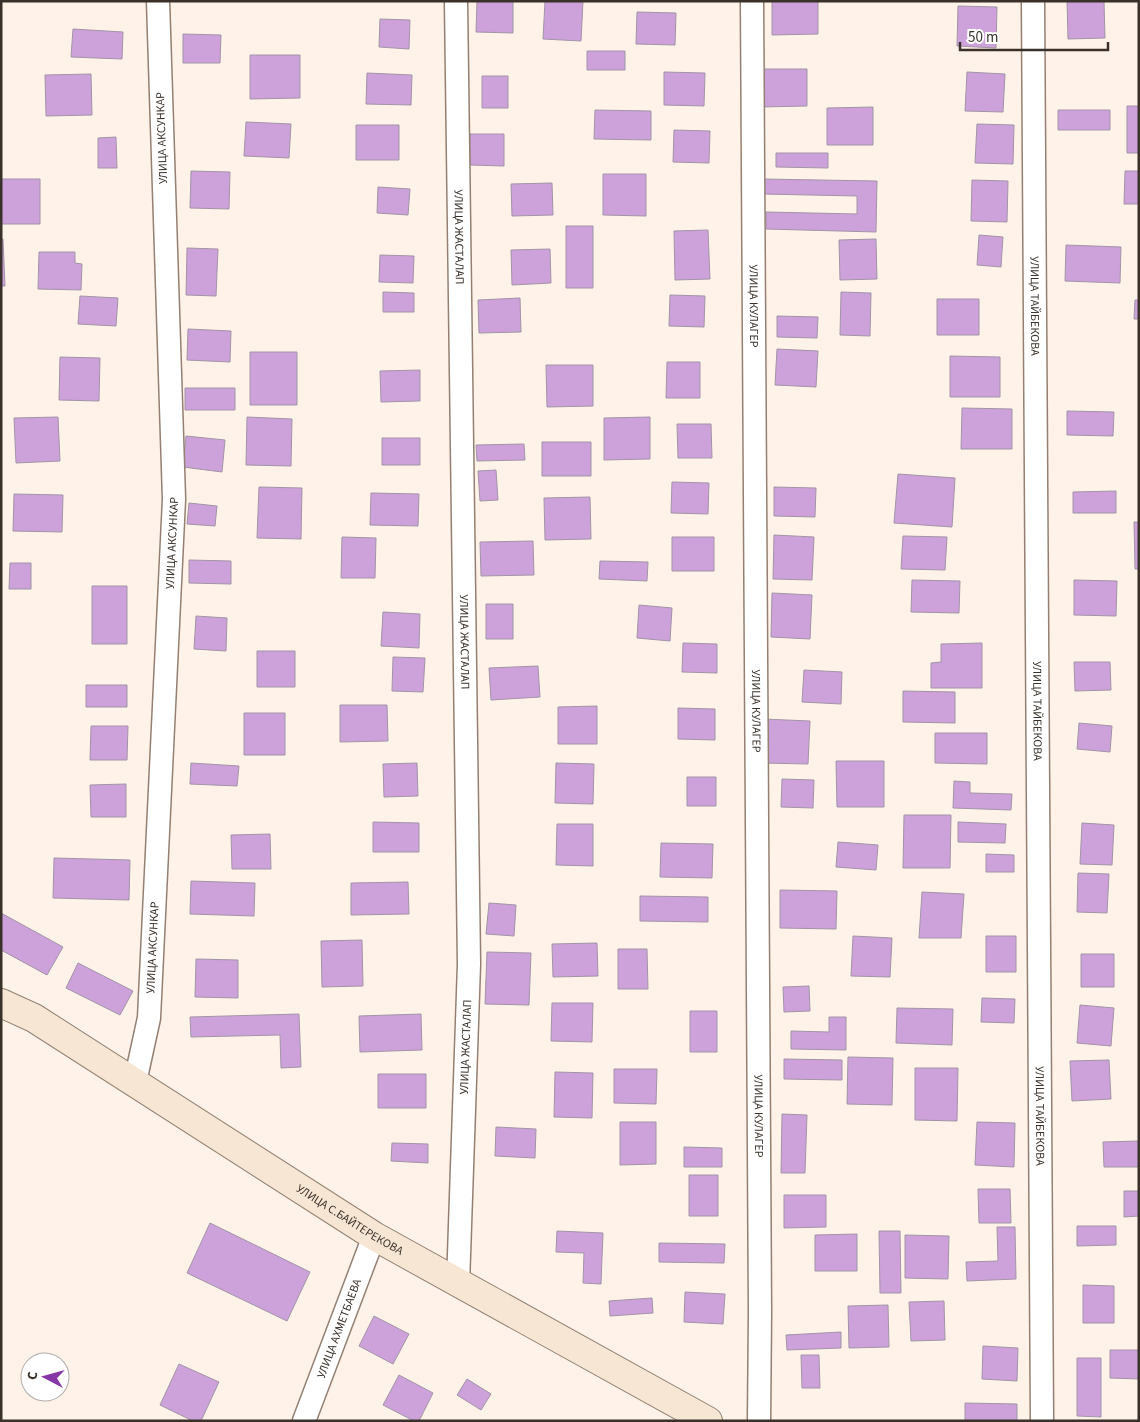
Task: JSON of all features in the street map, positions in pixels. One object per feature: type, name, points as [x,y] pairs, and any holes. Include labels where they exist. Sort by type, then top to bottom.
[{"type":"main road","name":"УЛИЦА С.БАЙТЕРЕКОВА","points":[[1,1003],[34,1018],[374,1236],[708,1421]]},
{"type":"street","name":"УЛИЦА АКСУНКАР","points":[[135,1082],[149,1018],[174,499],[158,1]]},
{"type":"street","name":"УЛИЦА ЖАСТАЛАП","points":[[456,1],[469,964],[458,1284]]},
{"type":"street","name":"УЛИЦА КУЛАГЕР","points":[[752,1],[760,1313],[759,1421]]},
{"type":"street","name":"УЛИЦА ТАЙБЕКОВА","points":[[1033,1],[1042,1421]]},
{"type":"street","name":"УЛИЦА АХМЕТБАЕВА","points":[[304,1421],[374,1236]]},
{"type":"building","points":[[477,1],[513,1],[513,33],[476,32]]},
{"type":"building","points":[[545,1],[583,1],[581,41],[543,39]]},
{"type":"building","points":[[772,1],[818,1],[818,34],[772,35]]},
{"type":"building","points":[[1067,1],[1104,1],[1105,38],[1068,39]]},
{"type":"building","points":[[958,6],[997,7],[996,48],[957,46]]},
{"type":"building","points":[[637,12],[676,13],[675,45],[636,44]]},
{"type":"building","points":[[380,19],[410,20],[409,49],[379,47]]},
{"type":"building","points":[[73,29],[123,32],[122,59],[71,57]]},
{"type":"building","points":[[183,34],[221,35],[220,63],[183,63]]},
{"type":"building","points":[[587,51],[625,51],[625,70],[587,70]]},
{"type":"building","points":[[250,55],[300,55],[300,98],[250,99]]},
{"type":"building","points":[[761,69],[807,69],[807,106],[761,107]]},
{"type":"building","points":[[664,72],[705,73],[704,106],[664,105]]},
{"type":"building","points":[[967,72],[1005,74],[1003,112],[965,111]]},
{"type":"building","points":[[367,73],[412,75],[411,105],[366,104]]},
{"type":"building","points":[[91,74],[92,115],[46,116],[45,75]]},
{"type":"building","points":[[482,76],[508,76],[508,108],[482,108]]},
{"type":"building","points":[[1127,106],[1139,106],[1139,153],[1127,153]]},
{"type":"building","points":[[873,107],[873,145],[827,145],[827,108]]},
{"type":"building","points":[[595,110],[651,111],[651,140],[594,139]]},
{"type":"building","points":[[1058,110],[1110,110],[1110,130],[1058,130]]},
{"type":"building","points":[[246,122],[291,124],[289,158],[244,156]]},
{"type":"building","points":[[977,124],[1014,125],[1013,164],[975,163]]},
{"type":"building","points":[[356,125],[399,125],[399,160],[356,160]]},
{"type":"building","points":[[674,130],[710,131],[709,163],[673,162]]},
{"type":"building","points":[[470,134],[504,134],[504,166],[470,165]]},
{"type":"building","points":[[116,137],[117,168],[98,168],[98,138]]},
{"type":"building","points":[[776,153],[828,153],[828,168],[776,167]]},
{"type":"building","points":[[191,171],[230,172],[229,209],[190,208]]},
{"type":"building","points":[[1125,171],[1139,171],[1139,204],[1124,204]]},
{"type":"building","points":[[603,174],[646,174],[646,216],[603,215]]},
{"type":"building","points":[[1,179],[40,179],[40,224],[1,224]]},
{"type":"building","points":[[763,179],[877,181],[876,232],[766,229],[766,212],[857,214],[857,196],[762,194]]},
{"type":"building","points":[[972,180],[1008,181],[1007,222],[971,221]]},
{"type":"building","points":[[552,183],[553,215],[512,216],[511,184]]},
{"type":"building","points":[[378,187],[410,189],[408,215],[377,213]]},
{"type":"building","points":[[566,226],[593,226],[593,288],[566,288]]},
{"type":"building","points":[[708,230],[710,279],[675,280],[674,231]]},
{"type":"building","points":[[979,235],[1003,237],[1001,267],[977,265]]},
{"type":"building","points":[[1,239],[3,239],[5,286],[1,286]]},
{"type":"building","points":[[876,239],[877,279],[840,280],[839,240]]},
{"type":"building","points":[[1066,245],[1121,247],[1120,283],[1065,281]]},
{"type":"building","points":[[187,248],[218,249],[216,296],[186,295]]},
{"type":"building","points":[[550,249],[551,283],[512,285],[511,250]]},
{"type":"building","points":[[39,252],[75,252],[75,263],[82,264],[81,290],[38,289]]},
{"type":"building","points":[[380,255],[414,256],[413,283],[379,282]]},
{"type":"building","points":[[383,292],[414,293],[414,312],[383,312]]},
{"type":"building","points":[[841,292],[871,293],[870,336],[840,335]]},
{"type":"building","points":[[670,295],[705,296],[704,327],[669,326]]},
{"type":"building","points":[[80,296],[118,298],[116,326],[78,324]]},
{"type":"building","points":[[520,298],[521,332],[479,333],[478,300]]},
{"type":"building","points":[[937,299],[979,299],[979,335],[937,335]]},
{"type":"building","points":[[1135,300],[1139,300],[1139,319],[1134,319]]},
{"type":"building","points":[[777,316],[818,317],[817,338],[777,337]]},
{"type":"building","points":[[188,329],[231,331],[230,362],[187,360]]},
{"type":"building","points":[[777,349],[818,351],[816,387],[775,385]]},
{"type":"building","points":[[250,352],[297,352],[297,405],[250,405]]},
{"type":"building","points":[[950,356],[1000,357],[1000,397],[950,397]]},
{"type":"building","points":[[60,357],[100,358],[99,401],[59,400]]},
{"type":"building","points":[[667,362],[700,362],[700,398],[666,398]]},
{"type":"building","points":[[546,365],[593,365],[593,406],[547,407]]},
{"type":"building","points":[[420,370],[420,401],[381,402],[380,371]]},
{"type":"building","points":[[185,388],[235,388],[235,410],[185,410]]},
{"type":"building","points":[[962,408],[1012,409],[1012,449],[961,449]]},
{"type":"building","points":[[1067,411],[1114,412],[1113,436],[1067,435]]},
{"type":"building","points":[[58,417],[60,461],[16,463],[14,418]]},
{"type":"building","points":[[247,417],[292,419],[291,466],[246,465]]},
{"type":"building","points":[[650,417],[650,459],[604,460],[604,418]]},
{"type":"building","points":[[677,424],[711,424],[712,458],[678,458]]},
{"type":"building","points":[[186,436],[225,440],[222,472],[183,467]]},
{"type":"building","points":[[382,438],[420,438],[420,465],[382,465]]},
{"type":"building","points":[[542,442],[591,442],[591,476],[542,476]]},
{"type":"building","points":[[524,444],[525,460],[477,461],[476,445]]},
{"type":"building","points":[[496,470],[498,500],[480,501],[478,471]]},
{"type":"building","points":[[898,474],[955,478],[952,527],[894,523]]},
{"type":"building","points":[[672,482],[709,483],[708,514],[671,513]]},
{"type":"building","points":[[259,487],[302,488],[301,539],[257,538]]},
{"type":"building","points":[[774,487],[816,488],[815,517],[774,516]]},
{"type":"building","points":[[1116,491],[1116,513],[1073,513],[1073,492]]},
{"type":"building","points":[[371,493],[419,494],[418,526],[370,525]]},
{"type":"building","points":[[14,494],[63,495],[62,532],[13,531]]},
{"type":"building","points":[[590,497],[591,539],[545,540],[544,498]]},
{"type":"building","points":[[189,503],[217,506],[215,526],[187,524]]},
{"type":"building","points":[[1134,522],[1139,522],[1139,569],[1135,569]]},
{"type":"building","points":[[774,535],[814,537],[812,580],[773,579]]},
{"type":"building","points":[[903,536],[947,537],[945,570],[901,569]]},
{"type":"building","points":[[342,537],[376,538],[375,578],[341,578]]},
{"type":"building","points":[[672,537],[714,537],[714,571],[672,571]]},
{"type":"building","points":[[533,541],[534,575],[481,576],[480,542]]},
{"type":"building","points":[[189,560],[231,561],[231,584],[189,583]]},
{"type":"building","points":[[600,561],[648,562],[647,581],[599,579]]},
{"type":"building","points":[[10,563],[31,563],[31,589],[9,589]]},
{"type":"building","points":[[912,580],[960,581],[959,613],[911,612]]},
{"type":"building","points":[[1074,580],[1117,581],[1116,616],[1074,615]]},
{"type":"building","points":[[92,586],[127,586],[127,644],[92,644]]},
{"type":"building","points":[[772,593],[812,595],[810,639],[771,637]]},
{"type":"building","points":[[486,604],[513,604],[513,639],[486,639]]},
{"type":"building","points":[[639,605],[672,608],[670,641],[637,638]]},
{"type":"building","points":[[383,612],[420,614],[419,648],[381,646]]},
{"type":"building","points":[[196,616],[227,618],[226,651],[194,649]]},
{"type":"building","points":[[683,643],[717,644],[717,673],[682,672]]},
{"type":"building","points":[[982,643],[982,688],[931,688],[931,663],[941,662],[941,644]]},
{"type":"building","points":[[257,651],[295,651],[295,687],[257,687]]},
{"type":"building","points":[[393,657],[425,658],[423,692],[392,691]]},
{"type":"building","points":[[1074,662],[1110,662],[1111,690],[1075,691]]},
{"type":"building","points":[[538,666],[540,697],[491,700],[489,668]]},
{"type":"building","points":[[804,670],[842,672],[841,704],[802,702]]},
{"type":"building","points":[[86,685],[127,685],[127,707],[86,707]]},
{"type":"building","points":[[903,691],[955,692],[955,723],[903,722]]},
{"type":"building","points":[[340,705],[387,705],[388,741],[340,742]]},
{"type":"building","points":[[597,706],[597,744],[558,744],[558,707]]},
{"type":"building","points":[[678,708],[715,709],[715,740],[678,739]]},
{"type":"building","points":[[244,713],[285,713],[285,755],[244,755]]},
{"type":"building","points":[[763,719],[810,721],[808,764],[762,763]]},
{"type":"building","points":[[1079,723],[1112,726],[1110,752],[1077,749]]},
{"type":"building","points":[[91,726],[128,726],[127,760],[90,760]]},
{"type":"building","points":[[935,733],[987,733],[987,764],[935,763]]},
{"type":"building","points":[[836,761],[884,761],[884,807],[837,807]]},
{"type":"building","points":[[191,763],[239,766],[237,786],[190,784]]},
{"type":"building","points":[[417,763],[418,796],[384,797],[383,764]]},
{"type":"building","points":[[556,763],[594,764],[593,804],[555,803]]},
{"type":"building","points":[[687,777],[716,777],[716,806],[687,806]]},
{"type":"building","points":[[782,779],[814,780],[813,808],[781,807]]},
{"type":"building","points":[[954,781],[970,782],[970,793],[1012,794],[1011,810],[953,808]]},
{"type":"building","points":[[126,784],[126,817],[91,817],[90,785]]},
{"type":"building","points":[[904,815],[951,815],[950,868],[903,868]]},
{"type":"building","points":[[373,822],[419,823],[419,852],[373,852]]},
{"type":"building","points":[[958,822],[1006,824],[1005,843],[958,842]]},
{"type":"building","points":[[1082,823],[1114,825],[1112,865],[1080,864]]},
{"type":"building","points":[[557,824],[593,824],[593,866],[556,865]]},
{"type":"building","points":[[270,834],[271,869],[232,869],[231,835]]},
{"type":"building","points":[[838,842],[878,845],[876,870],[836,867]]},
{"type":"building","points":[[661,843],[713,844],[712,878],[660,877]]},
{"type":"building","points":[[986,854],[1014,855],[1014,872],[986,872]]},
{"type":"building","points":[[54,858],[130,860],[129,900],[53,898]]},
{"type":"building","points":[[1078,873],[1109,874],[1107,913],[1077,912]]},
{"type":"building","points":[[191,881],[255,883],[254,916],[190,914]]},
{"type":"building","points":[[408,882],[409,914],[351,915],[351,883]]},
{"type":"building","points":[[780,890],[837,891],[836,929],[780,928]]},
{"type":"building","points":[[922,892],[964,894],[961,938],[919,938]]},
{"type":"building","points":[[640,896],[708,897],[708,922],[640,921]]},
{"type":"building","points":[[489,903],[516,905],[514,936],[486,934]]},
{"type":"building","points":[[1,913],[63,947],[47,975],[1,950]]},
{"type":"building","points":[[853,936],[892,938],[890,977],[851,976]]},
{"type":"building","points":[[986,936],[1016,936],[1016,972],[986,972]]},
{"type":"building","points":[[362,940],[363,986],[322,987],[321,941]]},
{"type":"building","points":[[597,943],[598,976],[553,977],[552,944]]},
{"type":"building","points":[[618,949],[647,949],[648,989],[618,989]]},
{"type":"building","points":[[487,952],[531,953],[529,1005],[485,1004]]},
{"type":"building","points":[[1081,954],[1114,954],[1114,987],[1081,987]]},
{"type":"building","points":[[196,959],[238,960],[238,998],[195,997]]},
{"type":"building","points":[[78,963],[133,991],[120,1015],[66,988]]},
{"type":"building","points":[[809,986],[810,1011],[784,1012],[783,987]]},
{"type":"building","points":[[982,998],[1015,999],[1014,1023],[981,1022]]},
{"type":"building","points":[[552,1003],[593,1003],[592,1042],[551,1041]]},
{"type":"building","points":[[1080,1005],[1114,1008],[1111,1046],[1077,1043]]},
{"type":"building","points":[[897,1008],[953,1009],[952,1045],[896,1043]]},
{"type":"building","points":[[690,1011],[717,1011],[717,1052],[690,1052]]},
{"type":"building","points":[[299,1014],[301,1067],[281,1068],[280,1035],[191,1037],[190,1017]]},
{"type":"building","points":[[421,1014],[422,1050],[360,1052],[359,1016]]},
{"type":"building","points":[[829,1017],[846,1017],[846,1050],[791,1049],[791,1031],[829,1032]]},
{"type":"building","points":[[848,1057],[893,1058],[892,1105],[847,1104]]},
{"type":"building","points":[[784,1059],[842,1060],[842,1080],[784,1079]]},
{"type":"building","points":[[1109,1060],[1111,1099],[1072,1101],[1070,1061]]},
{"type":"building","points":[[915,1068],[958,1068],[957,1121],[915,1120]]},
{"type":"building","points":[[614,1069],[657,1069],[656,1104],[614,1103]]},
{"type":"building","points":[[555,1072],[593,1073],[592,1118],[554,1117]]},
{"type":"building","points":[[378,1074],[426,1074],[426,1108],[378,1108]]},
{"type":"building","points":[[782,1114],[807,1115],[805,1173],[781,1173]]},
{"type":"building","points":[[620,1122],[656,1122],[656,1164],[620,1165]]},
{"type":"building","points":[[977,1122],[1015,1123],[1014,1167],[975,1165]]},
{"type":"building","points":[[496,1127],[536,1129],[535,1158],[495,1156]]},
{"type":"building","points":[[1139,1141],[1139,1167],[1104,1167],[1103,1142]]},
{"type":"building","points":[[392,1143],[428,1144],[428,1163],[391,1161]]},
{"type":"building","points":[[684,1147],[722,1148],[722,1167],[684,1167]]},
{"type":"building","points":[[689,1175],[718,1175],[718,1216],[689,1216]]},
{"type":"building","points":[[978,1189],[1010,1189],[1011,1223],[979,1223]]},
{"type":"building","points":[[1124,1191],[1139,1191],[1139,1216],[1124,1217]]},
{"type":"building","points":[[784,1195],[826,1195],[826,1227],[784,1228]]},
{"type":"building","points":[[210,1223],[310,1272],[287,1321],[187,1273]]},
{"type":"building","points":[[1077,1226],[1116,1226],[1116,1245],[1077,1246]]},
{"type":"building","points":[[997,1227],[1015,1227],[1016,1279],[967,1281],[966,1262],[998,1261]]},
{"type":"building","points":[[557,1231],[603,1233],[601,1284],[583,1283],[584,1253],[556,1252]]},
{"type":"building","points":[[879,1231],[900,1231],[901,1293],[880,1293]]},
{"type":"building","points":[[857,1234],[857,1271],[815,1271],[815,1235]]},
{"type":"building","points":[[905,1235],[949,1236],[948,1279],[905,1278]]},
{"type":"building","points":[[659,1243],[725,1244],[724,1263],[659,1262]]},
{"type":"building","points":[[1083,1285],[1114,1286],[1114,1323],[1083,1323]]},
{"type":"building","points":[[685,1292],[725,1294],[723,1324],[684,1322]]},
{"type":"building","points":[[652,1298],[653,1313],[610,1316],[609,1301]]},
{"type":"building","points":[[944,1301],[945,1340],[911,1341],[909,1302]]},
{"type":"building","points":[[888,1305],[889,1347],[849,1348],[848,1306]]},
{"type":"building","points":[[374,1316],[409,1334],[393,1364],[359,1346]]},
{"type":"building","points":[[841,1332],[841,1348],[787,1350],[786,1335]]},
{"type":"building","points":[[983,1346],[1018,1348],[1017,1381],[982,1379]]},
{"type":"building","points":[[1110,1350],[1139,1350],[1139,1379],[1110,1378]]},
{"type":"building","points":[[801,1355],[819,1355],[820,1388],[802,1388]]},
{"type":"building","points":[[1077,1358],[1101,1358],[1101,1417],[1077,1416]]},
{"type":"building","points":[[179,1364],[219,1382],[201,1421],[193,1421],[160,1405]]},
{"type":"building","points":[[399,1375],[433,1393],[419,1421],[414,1421],[383,1405]]},
{"type":"building","points":[[467,1379],[491,1394],[481,1410],[457,1395]]},
{"type":"building","points":[[965,1403],[1017,1404],[1017,1421],[965,1421]]}]
